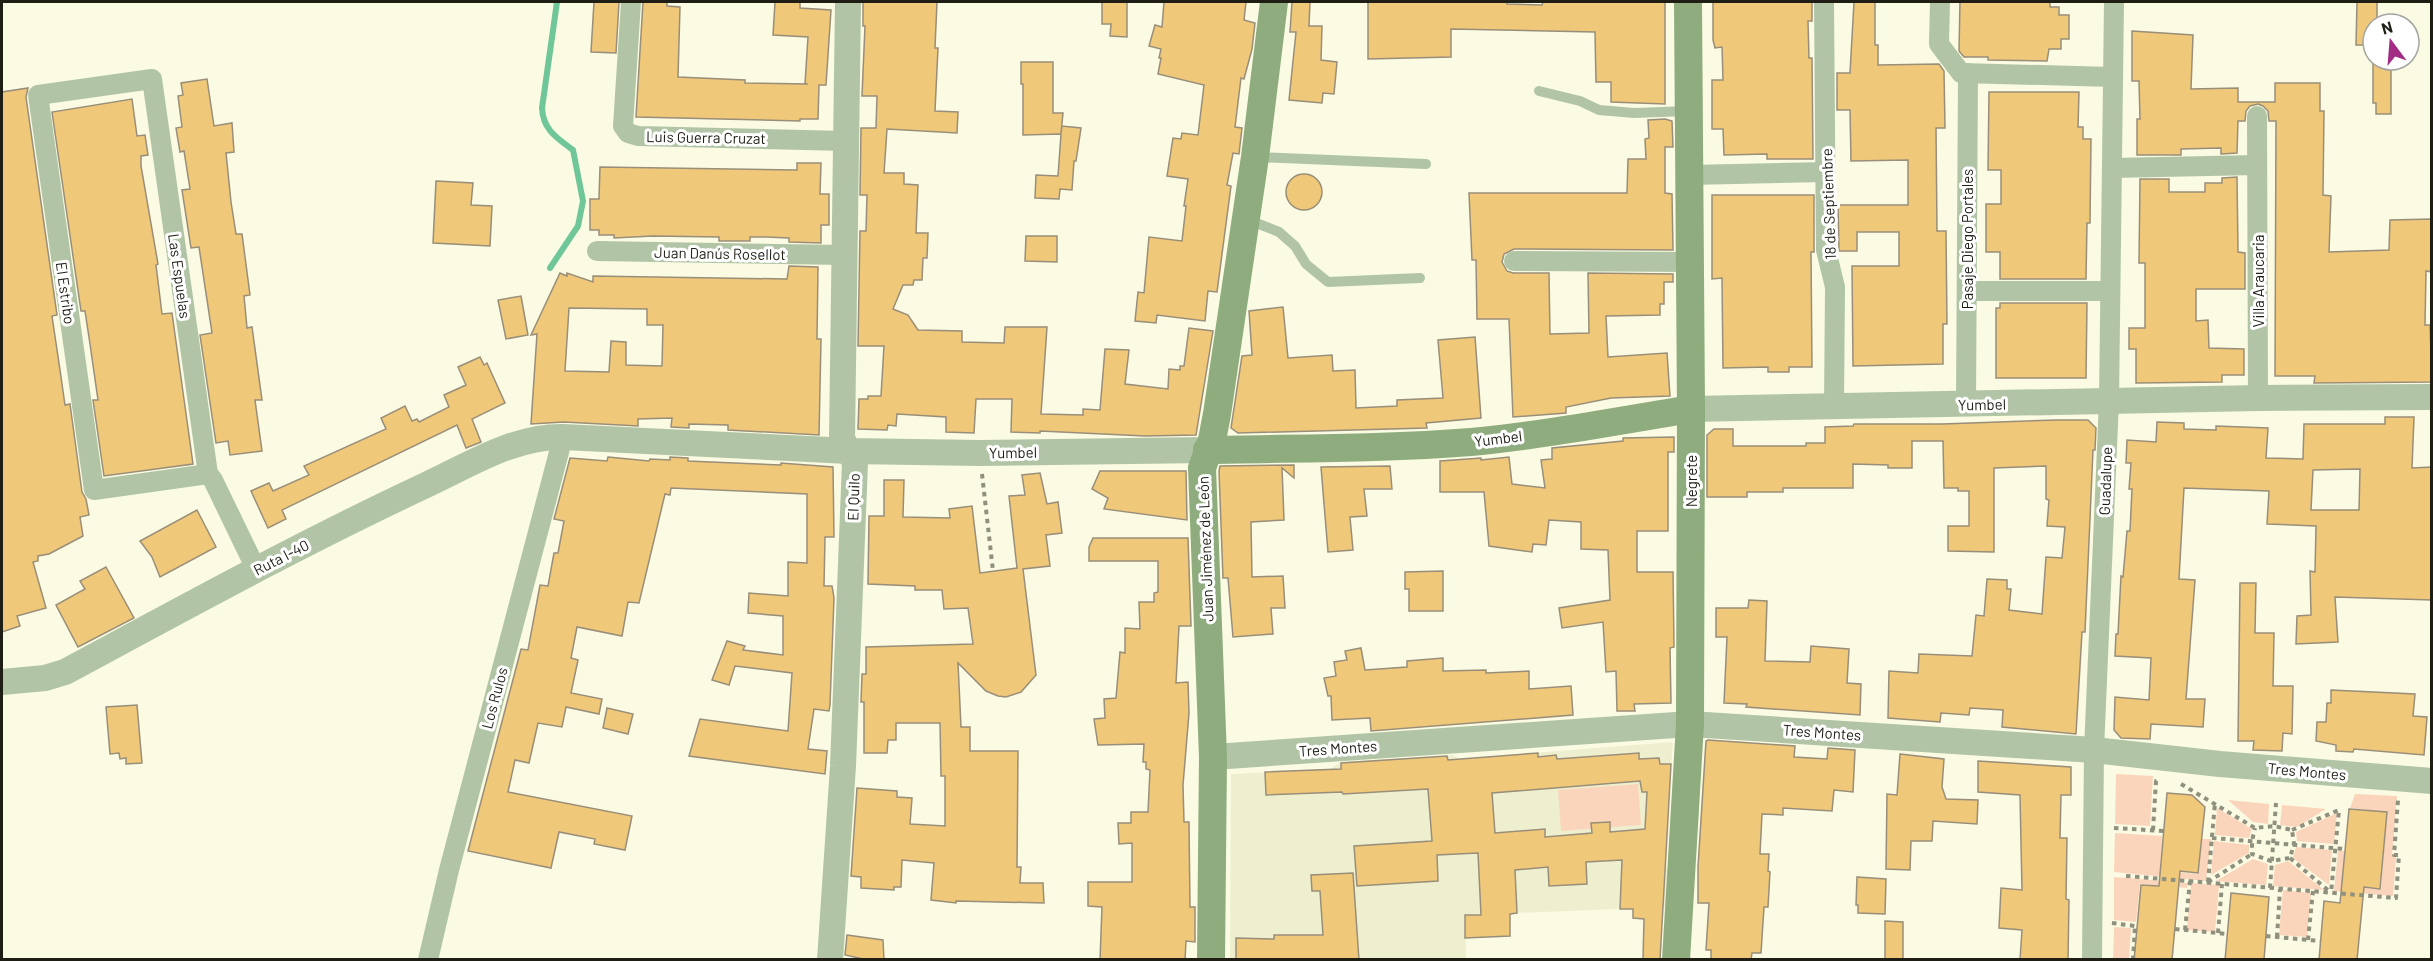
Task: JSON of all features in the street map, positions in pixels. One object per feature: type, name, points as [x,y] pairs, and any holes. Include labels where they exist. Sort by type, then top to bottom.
[{"type":"main road","name":"Juan Jiménez de León","points":[[1211,960],[1213,757],[1202,468],[1217,414],[1255,157],[1274,2]]},
{"type":"main road","name":"Negrete","points":[[1676,960],[1690,724],[1691,409],[1688,2]]},
{"type":"main road","name":"Yumbel","points":[[1207,450],[1342,448],[1470,442],[1691,409]]},
{"type":"street","name":"Luis Guerra Cruzat","points":[[631,2],[623,126],[628,133],[638,136],[846,141]]},
{"type":"street","name":"El Quilo","points":[[830,960],[843,766],[855,462],[842,439],[848,2]]},
{"type":"street","name":"18 de Septiembre","points":[[1824,2],[1826,250],[1835,287],[1834,406]]},
{"type":"street","points":[[1940,2],[1939,44],[1965,73],[2113,77]]},
{"type":"street","name":"Guadalupe","points":[[2092,960],[2094,750],[2109,401],[2114,2]]},
{"type":"street","name":"Pasaje Diego Portales","points":[[1965,73],[1966,404]]},
{"type":"street","name":"Las Espuelas","points":[[38,95],[152,79],[207,474]]},
{"type":"street","name":"El Estribo","points":[[38,95],[94,490],[207,474]]},
{"type":"street","name":"Villa Araucaria","points":[[2257,116],[2258,398]]},
{"type":"street","points":[[2112,168],[2257,165]]},
{"type":"street","points":[[1689,175],[1826,172]]},
{"type":"street","name":"Juan Danús Rosellot","points":[[597,251],[843,255]]},
{"type":"street","points":[[1514,261],[1690,261]]},
{"type":"street","points":[[1967,291],[2110,291]]},
{"type":"street","name":"Yumbel","points":[[1691,409],[2258,398],[2432,397]]},
{"type":"street","name":"Ruta I-40","points":[[2,682],[45,678],[65,672],[256,569],[381,506],[516,443],[546,437],[563,437]]},
{"type":"street","name":"Yumbel","points":[[563,437],[849,452],[1207,450]]},
{"type":"street","name":"Los Rulos","points":[[428,960],[448,870],[563,437]]},
{"type":"street","points":[[207,474],[213,480],[256,569]]},
{"type":"street","name":"Tres Montes","points":[[1213,757],[1690,724],[2094,750],[2220,764],[2432,781]]},
{"type":"lane","points":[[1539,91],[1580,101],[1599,110],[1634,113],[1688,111]]},
{"type":"lane","points":[[1255,157],[1426,164]]},
{"type":"lane","points":[[1246,219],[1279,232],[1295,246],[1306,264],[1328,282],[1420,278]]},
{"type":"path","points":[[980,453],[993,572]]},
{"type":"path","points":[[2153,831],[2156,781],[2168,782]]},
{"type":"path","points":[[2179,783],[2255,828],[2274,826],[2292,830],[2339,810],[2331,893]]},
{"type":"path","points":[[2126,876],[2396,898],[2399,855],[2394,855],[2398,795]]},
{"type":"path","points":[[2208,882],[2215,803]]},
{"type":"path","points":[[2270,888],[2276,803]]},
{"type":"path","points":[[2114,828],[2164,831]]},
{"type":"path","points":[[2252,854],[2255,828]]},
{"type":"path","points":[[2290,858],[2294,844],[2292,830]]},
{"type":"path","points":[[2212,838],[2345,849]]},
{"type":"path","points":[[2252,854],[2271,861],[2290,858],[2331,893]]},
{"type":"path","points":[[2208,882],[2252,854]]},
{"type":"path","points":[[2185,930],[2190,881]]},
{"type":"path","points":[[2218,933],[2222,884]]},
{"type":"path","points":[[2277,938],[2280,889]]},
{"type":"path","points":[[2308,940],[2313,891]]},
{"type":"path","points":[[2112,923],[2136,926],[2133,960]]},
{"type":"path","points":[[2175,929],[2228,934]]},
{"type":"path","points":[[2266,936],[2320,941]]},
{"type":"shaded area","points":[[1673,742],[1663,866],[1667,867],[1666,907],[1465,915],[1466,959],[1230,960],[1231,774],[1330,769],[1341,762],[1453,755],[1459,759]]},
{"type":"shaded area","points":[[2116,774],[2153,776],[2150,826],[2115,824]]},
{"type":"shaded area","points":[[1638,784],[1641,825],[1561,831],[1558,790]]},
{"type":"shaded area","points":[[2355,794],[2397,796],[2392,856],[2396,857],[2393,896],[2334,891],[2338,851],[2345,851],[2342,886],[2381,889],[2387,812],[2350,808]]},
{"type":"shaded area","points":[[2228,800],[2269,804],[2268,824],[2253,822]]},
{"type":"shaded area","points":[[2282,805],[2326,809],[2297,827],[2280,825]]},
{"type":"shaded area","points":[[2217,808],[2252,829],[2249,838],[2215,835]]},
{"type":"shaded area","points":[[2337,813],[2334,844],[2297,841],[2296,832]]},
{"type":"shaded area","points":[[2115,833],[2162,836],[2160,870],[2198,874],[2202,839],[2211,839],[2206,881],[2114,872]]},
{"type":"shaded area","points":[[2214,841],[2249,845],[2249,853],[2211,875]]},
{"type":"shaded area","points":[[2296,847],[2332,850],[2329,885],[2293,858]]},
{"type":"shaded area","points":[[2253,859],[2268,864],[2266,885],[2216,881]]},
{"type":"shaded area","points":[[2288,861],[2324,890],[2273,886],[2275,865]]},
{"type":"shaded area","points":[[2114,877],[2188,883],[2187,888],[2140,884],[2136,922],[2114,920]]},
{"type":"shaded area","points":[[2191,883],[2219,885],[2215,932],[2187,930]]},
{"type":"shaded area","points":[[2283,890],[2311,893],[2307,937],[2279,935]]},
{"type":"shaded area","points":[[2114,927],[2131,928],[2129,959],[2113,959]]},
{"type":"building","points":[[594,2],[619,2],[616,53],[591,52]]},
{"type":"building","points":[[643,2],[667,2],[667,6],[680,7],[678,77],[745,80],[745,83],[805,84],[808,37],[773,35],[775,2],[800,2],[800,8],[831,10],[826,85],[819,85],[818,119],[800,119],[800,121],[636,117]]},
{"type":"building","points":[[863,2],[937,2],[935,48],[938,48],[935,111],[958,112],[957,133],[887,129],[884,173],[904,173],[904,184],[918,185],[916,233],[928,233],[927,258],[923,258],[922,280],[914,280],[913,285],[903,285],[893,309],[908,315],[918,330],[962,331],[962,342],[1004,343],[1005,327],[1047,327],[1041,414],[1083,415],[1083,409],[1100,410],[1105,349],[1129,350],[1125,384],[1168,389],[1169,369],[1180,370],[1180,366],[1184,366],[1189,328],[1213,331],[1196,435],[1145,436],[1040,431],[1040,433],[1011,432],[1012,399],[976,399],[974,433],[946,432],[946,417],[897,414],[896,426],[888,425],[887,430],[858,429],[859,399],[881,396],[884,346],[858,346],[860,231],[866,231],[867,195],[860,195],[861,128],[876,128],[877,96],[862,96],[865,26],[863,26]]},
{"type":"building","points":[[1102,2],[1127,2],[1127,37],[1110,36],[1111,24],[1102,24]]},
{"type":"building","points":[[1164,2],[1246,2],[1244,20],[1255,23],[1252,49],[1244,79],[1241,78],[1235,127],[1242,128],[1239,154],[1233,153],[1227,185],[1231,186],[1217,292],[1208,291],[1205,321],[1157,315],[1156,323],[1135,321],[1138,292],[1144,293],[1149,237],[1182,241],[1188,179],[1167,176],[1173,138],[1181,139],[1182,133],[1198,135],[1204,85],[1158,74],[1161,49],[1149,46],[1155,25],[1162,27]]},
{"type":"building","points":[[1292,2],[1310,2],[1309,26],[1322,26],[1321,60],[1337,62],[1334,94],[1323,93],[1322,103],[1289,100],[1296,32],[1290,32]]},
{"type":"building","points":[[1368,2],[1507,2],[1507,4],[1542,5],[1543,2],[1665,2],[1665,104],[1611,102],[1611,82],[1596,82],[1595,32],[1451,29],[1451,57],[1368,59]]},
{"type":"building","points":[[1713,2],[1812,2],[1812,21],[1808,21],[1809,58],[1812,58],[1813,159],[1767,159],[1767,154],[1724,155],[1723,129],[1712,129],[1712,80],[1723,80],[1722,47],[1715,48],[1713,40]]},
{"type":"building","points":[[1854,2],[1875,2],[1875,45],[1878,45],[1878,65],[1939,64],[1944,71],[1945,128],[1936,128],[1937,231],[1946,231],[1947,324],[1943,324],[1943,364],[1853,366],[1852,266],[1899,266],[1899,232],[1857,232],[1857,251],[1839,251],[1838,205],[1908,205],[1908,160],[1851,161],[1850,110],[1837,110],[1837,73],[1850,73]]},
{"type":"building","points":[[1960,2],[2050,2],[2050,7],[2059,7],[2059,15],[2069,15],[2069,39],[2061,39],[2061,49],[2049,49],[2047,61],[1988,60],[1988,57],[1964,57],[1959,51]]},
{"type":"building","points":[[2357,2],[2377,2],[2377,12],[2361,12],[2361,45],[2356,45]]},
{"type":"building","points":[[2132,31],[2193,35],[2191,89],[2238,88],[2238,102],[2275,102],[2275,83],[2320,83],[2320,111],[2324,111],[2323,195],[2331,196],[2329,252],[2389,250],[2390,220],[2432,219],[2432,272],[2426,271],[2425,325],[2430,325],[2432,382],[2314,383],[2315,376],[2275,376],[2276,121],[2269,121],[2268,111],[2263,106],[2258,104],[2250,106],[2246,111],[2245,121],[2238,121],[2237,153],[2221,154],[2221,148],[2181,149],[2181,155],[2137,155],[2137,119],[2140,119],[2139,81],[2132,81]]},
{"type":"building","points":[[1021,62],[1053,62],[1053,113],[1063,113],[1061,133],[1062,126],[1081,128],[1076,161],[1074,161],[1072,190],[1060,189],[1059,199],[1035,198],[1036,175],[1058,176],[1061,134],[1023,135]]},
{"type":"building","points":[[2373,72],[2391,72],[2391,114],[2376,114],[2376,103],[2373,103]]},
{"type":"building","points":[[207,79],[214,126],[232,123],[234,152],[226,153],[231,202],[236,234],[242,234],[250,295],[244,296],[247,328],[252,327],[262,400],[255,400],[262,451],[230,455],[228,441],[216,443],[200,335],[212,333],[199,247],[191,248],[182,190],[190,189],[184,151],[180,152],[176,128],[182,127],[178,96],[183,95],[181,83]]},
{"type":"building","points":[[28,88],[26,97],[57,315],[52,316],[65,405],[70,404],[82,492],[89,515],[80,517],[83,536],[49,554],[38,556],[38,561],[33,562],[46,608],[17,616],[20,626],[2,632],[2,92]]},
{"type":"building","points":[[1989,92],[2079,92],[2078,127],[2083,127],[2083,139],[2091,139],[2090,223],[2087,223],[2086,279],[2000,279],[2000,252],[1986,252],[1986,204],[2001,204],[2001,170],[1988,170]]},
{"type":"building","points":[[132,99],[137,136],[145,135],[148,155],[141,156],[141,166],[158,264],[156,265],[162,314],[172,313],[193,464],[104,476],[93,400],[98,400],[90,344],[85,311],[81,311],[52,112]]},
{"type":"building","points":[[1648,120],[1672,121],[1673,147],[1665,147],[1665,193],[1672,194],[1673,250],[1514,249],[1504,254],[1502,262],[1507,271],[1513,273],[1549,273],[1550,334],[1589,333],[1588,273],[1673,274],[1673,282],[1664,282],[1664,304],[1660,304],[1660,315],[1606,316],[1608,357],[1667,353],[1670,396],[1611,398],[1566,407],[1566,413],[1513,417],[1509,319],[1477,319],[1476,260],[1472,260],[1469,193],[1627,193],[1628,159],[1646,159],[1645,139],[1649,138]]},
{"type":"building","points":[[797,163],[821,163],[820,194],[829,194],[829,225],[821,225],[821,243],[789,242],[789,238],[767,237],[750,237],[750,241],[719,241],[719,237],[614,238],[614,235],[599,235],[599,230],[590,230],[590,199],[599,199],[600,167],[797,170]]},
{"type":"building","points":[[1304,174],[1317,179],[1322,192],[1317,205],[1304,210],[1291,205],[1286,192],[1291,179]]},
{"type":"building","points":[[2237,177],[2238,252],[2245,253],[2245,289],[2196,289],[2196,321],[2208,320],[2209,348],[2244,349],[2244,375],[2222,375],[2222,382],[2136,383],[2136,349],[2129,349],[2129,328],[2145,328],[2145,263],[2139,263],[2140,179],[2169,179],[2169,192],[2205,192],[2205,183],[2222,183],[2222,178]]},
{"type":"building","points":[[436,181],[473,183],[471,205],[492,206],[490,246],[433,243]]},
{"type":"building","points":[[1712,195],[1814,195],[1814,252],[1811,252],[1812,367],[1789,367],[1789,372],[1768,372],[1768,367],[1723,368],[1722,278],[1712,279]]},
{"type":"building","points":[[1026,236],[1057,236],[1057,262],[1025,261]]},
{"type":"building","points":[[789,266],[818,267],[817,339],[821,339],[819,435],[728,430],[728,425],[689,424],[689,428],[671,427],[672,418],[638,419],[638,426],[564,422],[531,424],[537,334],[531,335],[560,273],[567,276],[567,273],[593,282],[593,276],[787,279]],"holes":[[[569,308],[647,309],[647,325],[663,325],[662,366],[626,365],[626,342],[611,341],[609,372],[565,371]]]},
{"type":"building","points":[[521,296],[528,335],[506,339],[498,300]]},
{"type":"building","points":[[2000,303],[2087,303],[2086,378],[1996,378],[1996,308],[2000,308]]},
{"type":"building","points":[[1283,307],[1288,358],[1332,355],[1333,371],[1355,370],[1356,408],[1397,406],[1397,400],[1443,398],[1438,340],[1475,337],[1481,418],[1426,423],[1427,428],[1238,433],[1231,428],[1242,356],[1252,355],[1249,311]]},
{"type":"building","points":[[480,357],[484,365],[487,363],[505,403],[472,419],[481,442],[466,448],[457,425],[282,510],[286,519],[268,528],[251,491],[269,483],[273,491],[309,475],[304,466],[386,429],[381,418],[405,406],[412,421],[417,419],[419,422],[449,407],[444,395],[466,385],[458,367]]},
{"type":"building","points":[[2385,417],[2414,417],[2412,468],[2432,467],[2432,600],[2335,597],[2338,642],[2296,644],[2297,616],[2311,615],[2310,571],[2315,572],[2316,526],[2267,524],[2269,491],[2184,488],[2179,579],[2195,580],[2186,699],[2205,699],[2203,727],[2151,724],[2150,739],[2121,738],[2114,730],[2115,697],[2149,700],[2151,658],[2115,656],[2121,576],[2123,577],[2127,531],[2130,531],[2132,489],[2129,489],[2131,463],[2126,463],[2127,440],[2156,442],[2157,422],[2184,423],[2184,429],[2216,430],[2216,426],[2268,428],[2266,458],[2303,459],[2304,424],[2385,424]],"holes":[[[2360,469],[2359,510],[2311,510],[2313,470]]]},
{"type":"building","points":[[2088,420],[2096,428],[2095,450],[2093,450],[2085,632],[2082,632],[2076,734],[2002,727],[2003,710],[1970,708],[1969,715],[1941,713],[1940,722],[1888,718],[1889,671],[1918,673],[1919,654],[1972,656],[1976,615],[1984,616],[1987,579],[2007,580],[2007,589],[2011,589],[2009,610],[2042,614],[2046,557],[2062,558],[2065,527],[2047,526],[2049,500],[2046,499],[2046,466],[1994,468],[1994,552],[1948,551],[1948,526],[1969,526],[1969,491],[1944,488],[1943,441],[1912,441],[1912,468],[1853,464],[1853,488],[1783,488],[1783,492],[1747,492],[1747,497],[1707,497],[1707,435],[1714,429],[1733,429],[1733,446],[1806,446],[1806,443],[1825,443],[1825,427],[1853,426],[1854,424]]},
{"type":"building","points":[[1674,437],[1674,452],[1668,452],[1668,531],[1637,531],[1637,572],[1673,572],[1674,647],[1670,648],[1671,703],[1634,704],[1635,711],[1617,711],[1616,671],[1606,672],[1603,622],[1562,628],[1559,608],[1610,600],[1608,550],[1581,549],[1581,522],[1549,520],[1546,545],[1533,544],[1532,552],[1489,546],[1484,492],[1440,492],[1440,461],[1509,457],[1512,484],[1545,488],[1541,460],[1552,459],[1552,448],[1623,441],[1623,438]]},
{"type":"building","points":[[608,457],[649,461],[650,459],[670,460],[670,457],[688,458],[688,461],[781,465],[781,463],[833,467],[834,537],[825,537],[824,586],[832,586],[834,598],[830,705],[829,711],[814,709],[808,749],[827,751],[825,774],[689,756],[700,719],[788,731],[792,673],[735,666],[729,685],[712,680],[727,641],[745,646],[743,650],[783,655],[783,616],[748,613],[749,593],[788,596],[788,562],[807,563],[807,494],[671,488],[670,495],[665,494],[639,603],[628,602],[622,636],[577,627],[571,658],[578,660],[571,693],[602,699],[599,714],[566,707],[562,727],[538,723],[529,763],[515,760],[508,792],[632,816],[625,850],[594,844],[595,839],[559,832],[551,868],[468,851],[521,649],[528,650],[540,585],[548,586],[554,553],[558,553],[564,521],[554,519],[570,458],[607,461]]},
{"type":"building","points":[[1294,465],[1294,478],[1282,468],[1284,520],[1251,522],[1252,577],[1283,576],[1285,608],[1271,608],[1273,634],[1233,637],[1228,578],[1223,578],[1220,466]]},
{"type":"building","points":[[1390,466],[1392,489],[1364,489],[1367,516],[1350,517],[1353,550],[1328,552],[1321,467]]},
{"type":"building","points":[[1100,471],[1186,471],[1187,520],[1104,509],[1108,498],[1092,489]]},
{"type":"building","points":[[1040,473],[1047,504],[1058,502],[1062,533],[1046,535],[1050,566],[1023,569],[1036,675],[1021,692],[1006,697],[998,696],[986,691],[958,663],[961,727],[970,727],[970,751],[1018,751],[1017,867],[1021,867],[1020,883],[1043,883],[1044,903],[956,901],[956,903],[931,900],[934,863],[902,860],[901,887],[894,887],[894,890],[861,888],[861,877],[851,876],[857,788],[897,791],[897,797],[912,798],[910,824],[945,826],[945,776],[941,776],[940,723],[896,723],[896,740],[888,740],[887,753],[864,753],[864,702],[861,702],[862,674],[866,674],[866,647],[973,644],[968,608],[944,609],[942,590],[915,590],[915,586],[868,584],[869,516],[884,516],[884,480],[904,480],[903,517],[950,518],[949,509],[972,506],[980,573],[1017,568],[1009,496],[1025,495],[1022,475]]},
{"type":"building","points":[[197,510],[216,547],[160,577],[152,557],[140,541]]},
{"type":"building","points":[[1093,538],[1188,538],[1191,626],[1179,626],[1176,683],[1188,682],[1189,713],[1183,785],[1184,822],[1189,822],[1190,907],[1195,907],[1195,942],[1186,941],[1185,960],[1100,960],[1102,907],[1088,906],[1088,882],[1132,882],[1132,843],[1119,844],[1118,823],[1131,823],[1131,812],[1148,812],[1150,770],[1146,769],[1146,762],[1143,762],[1144,744],[1098,745],[1094,719],[1105,718],[1104,699],[1116,698],[1120,652],[1125,653],[1125,628],[1140,629],[1139,602],[1154,602],[1154,593],[1158,592],[1158,561],[1089,561],[1089,547]]},
{"type":"building","points":[[106,567],[134,618],[78,647],[56,605],[85,589],[80,581]]},
{"type":"building","points":[[1443,571],[1443,611],[1409,611],[1409,589],[1405,589],[1405,572]]},
{"type":"building","points":[[2240,583],[2256,583],[2255,633],[2274,633],[2273,686],[2293,686],[2292,734],[2283,733],[2282,751],[2253,750],[2254,741],[2238,741]]},
{"type":"building","points":[[1749,600],[1767,601],[1765,661],[1810,662],[1811,646],[1849,649],[1847,683],[1861,684],[1860,715],[1746,707],[1747,704],[1724,703],[1727,637],[1716,637],[1716,608],[1748,608]]},
{"type":"building","points":[[1361,648],[1365,670],[1407,667],[1407,661],[1443,658],[1443,671],[1486,670],[1486,673],[1529,671],[1529,689],[1571,686],[1573,715],[1371,731],[1370,718],[1332,720],[1331,696],[1328,696],[1324,678],[1336,676],[1334,662],[1347,660],[1345,651]]},
{"type":"building","points":[[2331,690],[2415,694],[2413,716],[2427,717],[2424,755],[2354,749],[2353,752],[2336,751],[2336,745],[2316,741],[2317,722],[2326,722],[2327,703],[2331,703]]},
{"type":"building","points":[[137,705],[142,763],[126,764],[126,758],[120,759],[119,753],[110,754],[106,707]]},
{"type":"building","points":[[607,708],[633,714],[628,734],[603,728]]},
{"type":"building","points":[[1706,741],[1795,746],[1794,757],[1827,759],[1828,748],[1855,750],[1853,792],[1834,790],[1832,811],[1783,808],[1783,815],[1762,814],[1760,854],[1769,854],[1768,907],[1764,907],[1761,953],[1752,953],[1751,960],[1711,960],[1711,950],[1706,950],[1709,903],[1698,903],[1698,867]]},
{"type":"building","points":[[1538,753],[1538,757],[1556,755],[1557,759],[1639,753],[1639,759],[1659,758],[1660,764],[1671,764],[1660,960],[1643,960],[1644,919],[1633,918],[1633,909],[1620,909],[1622,860],[1586,862],[1587,884],[1549,886],[1548,867],[1515,870],[1517,913],[1510,914],[1510,936],[1465,938],[1465,915],[1481,915],[1478,853],[1437,855],[1438,881],[1357,886],[1354,846],[1432,841],[1428,789],[1343,794],[1342,792],[1266,795],[1265,772],[1341,769],[1341,763],[1447,756],[1448,760]],"holes":[[[1640,781],[1642,792],[1647,792],[1645,829],[1610,832],[1610,822],[1591,823],[1592,833],[1545,837],[1545,829],[1495,833],[1492,793]]]},
{"type":"building","points":[[1900,754],[1944,759],[1942,787],[1946,799],[1978,800],[1977,824],[1933,821],[1932,841],[1911,841],[1910,870],[1886,869],[1887,794],[1897,795]]},
{"type":"building","points":[[1978,761],[2071,767],[2071,795],[2061,795],[2060,838],[2067,838],[2068,960],[2020,960],[2022,930],[1999,928],[2001,888],[2022,890],[2020,795],[1978,792]]},
{"type":"building","points":[[2167,793],[2192,795],[2205,807],[2198,873],[2180,871],[2172,960],[2134,960],[2141,885],[2159,886]]},
{"type":"building","points":[[2349,809],[2387,812],[2380,889],[2364,887],[2357,960],[2319,960],[2324,901],[2340,903]]},
{"type":"building","points":[[1353,873],[1359,960],[1236,960],[1236,938],[1274,939],[1274,935],[1323,935],[1320,891],[1312,891],[1311,875]]},
{"type":"building","points":[[1857,877],[1886,879],[1885,914],[1858,913]]},
{"type":"building","points":[[2231,893],[2269,897],[2264,960],[2225,960]]},
{"type":"building","points":[[1885,921],[1903,922],[1903,960],[1885,960]]},
{"type":"building","points":[[847,935],[883,940],[884,960],[868,960],[845,955]]},
{"type":"waterway","points":[[550,268],[578,226],[583,201],[573,150],[552,133],[543,116],[542,108],[557,2]]}]
